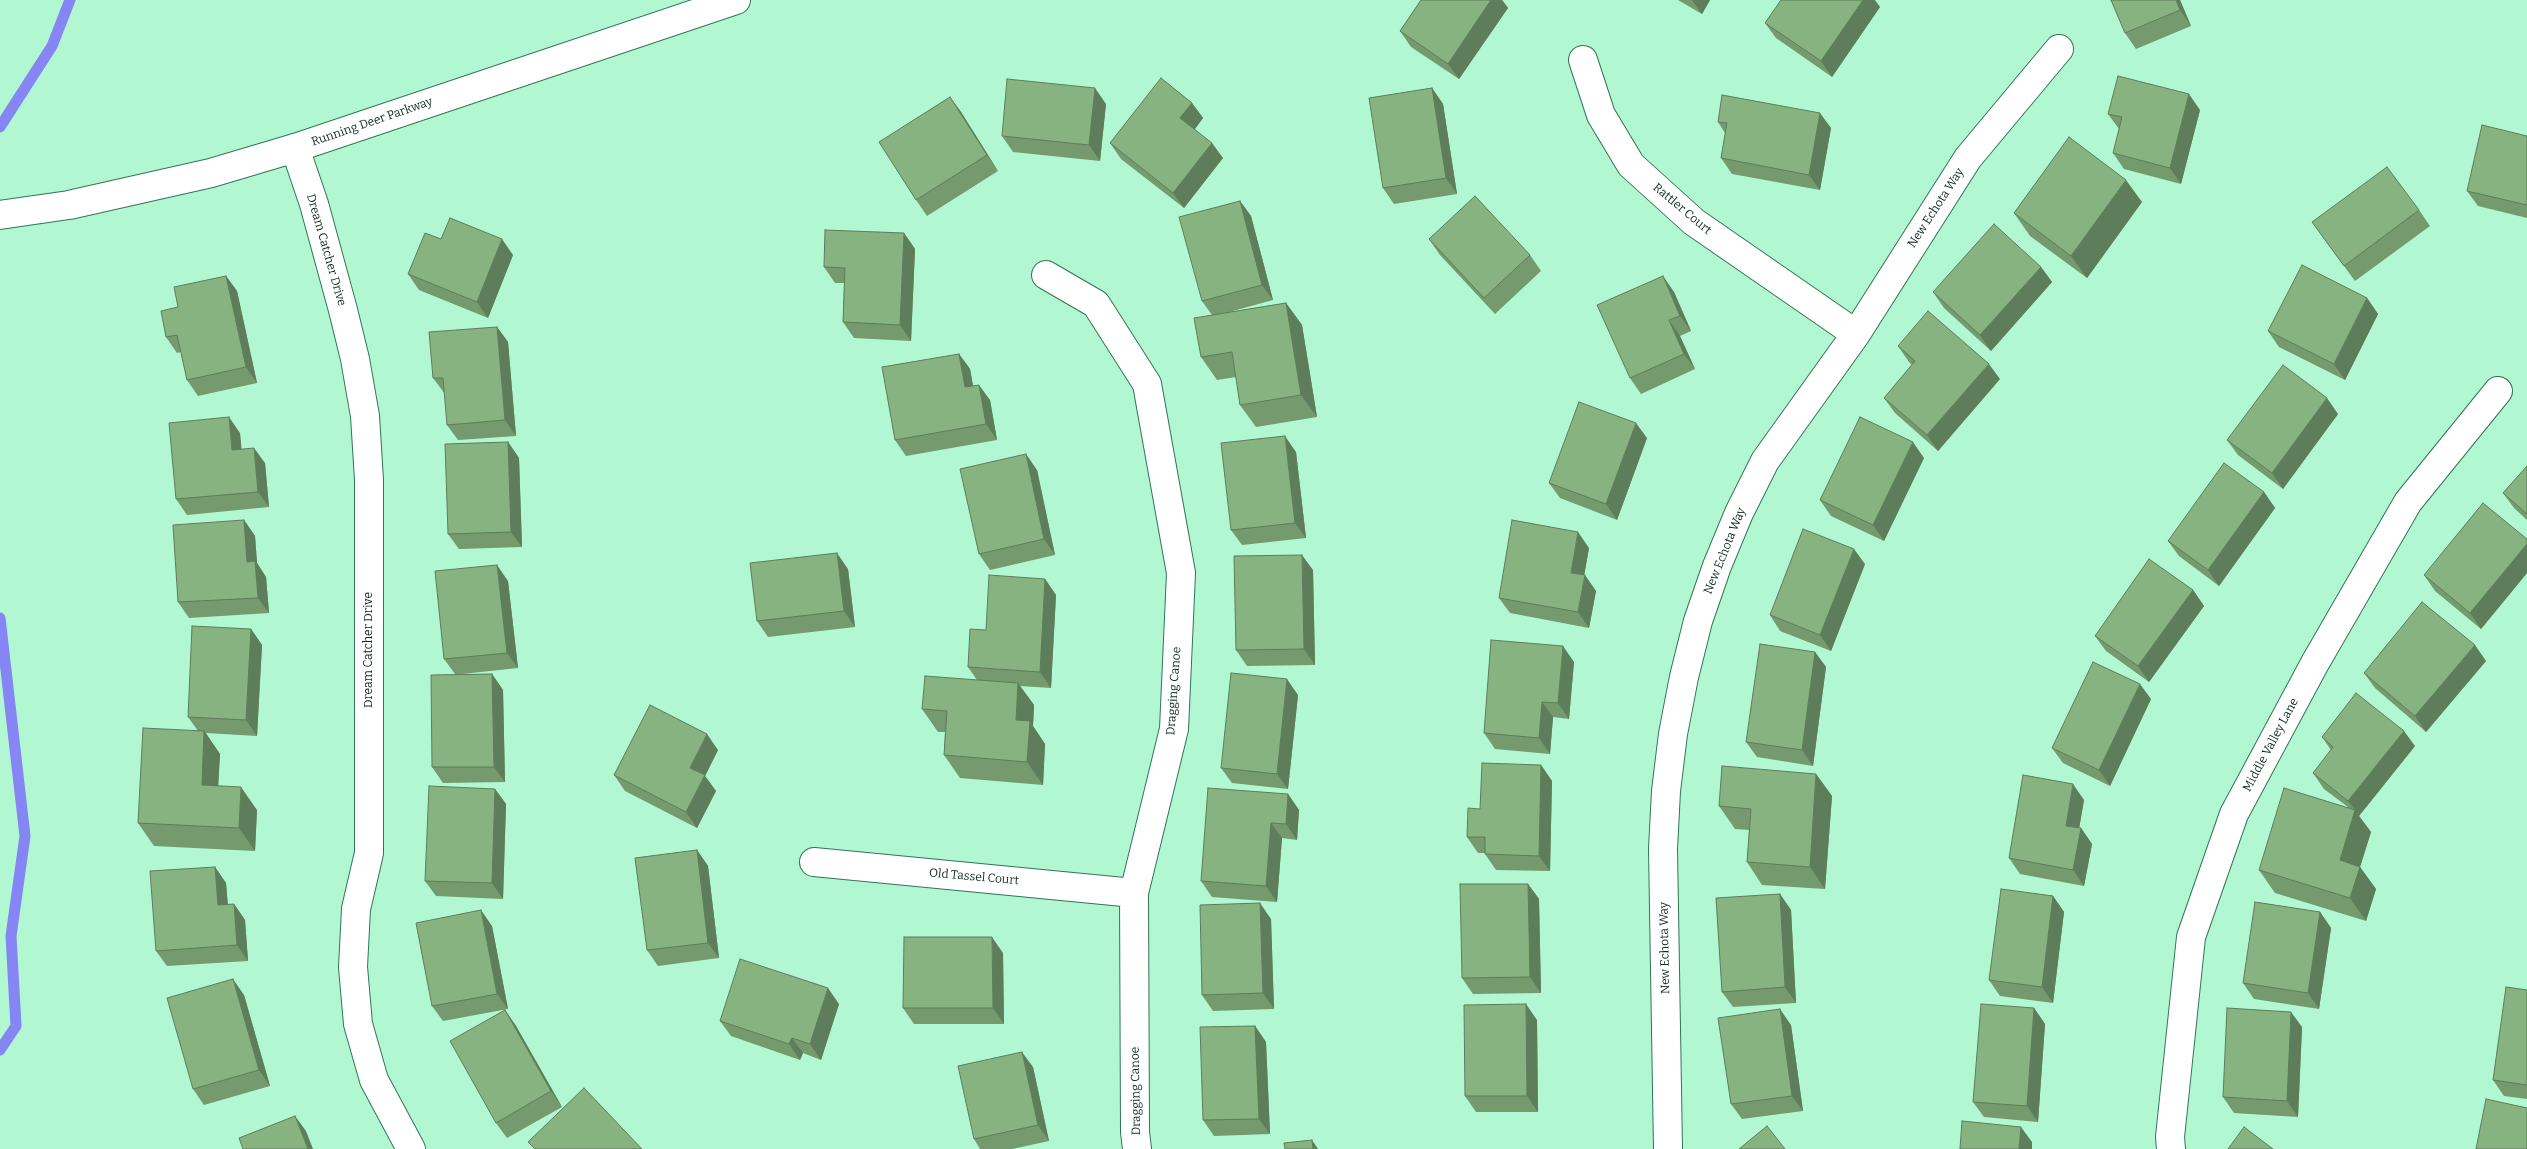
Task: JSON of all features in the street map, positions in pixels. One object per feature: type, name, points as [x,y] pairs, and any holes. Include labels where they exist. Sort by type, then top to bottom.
[{"type":"street","name":"Running Deer Parkway","points":[[0,215],[68,205],[128,193],[212,172],[295,148],[736,0]]},
{"type":"street","name":"New Echota Way","points":[[1668,1149],[1663,849],[1666,791],[1673,734],[1684,677],[1698,621],[1717,566],[1765,461],[1856,334],[1968,158],[2059,49]]},
{"type":"street","name":"Rattler Court","points":[[1583,60],[1601,115],[1631,165],[1694,222],[1856,334]]},
{"type":"street","name":"Dream Catcher Drive","points":[[295,148],[314,204],[343,310],[355,359],[365,416],[369,480],[369,853],[356,909],[353,967],[358,1024],[374,1080],[411,1149]]},
{"type":"street","name":"Dragging Canoe","points":[[1046,275],[1096,304],[1146,384],[1181,573],[1174,729],[1134,893],[1135,1132],[1137,1149]]},
{"type":"street","name":"Middle Valley Lane","points":[[2171,1149],[2191,937],[2234,814],[2315,663],[2408,502],[2498,391]]},
{"type":"street","name":"Old Tassel Court","points":[[814,862],[1134,893]]},
{"type":"building","points":[[1421,0],[1491,0],[1448,64],[1400,31]]},
{"type":"building","points":[[1781,0],[1863,0],[1821,61],[1765,23]]},
{"type":"building","points":[[2111,0],[2176,0],[2180,10],[2125,33]]},
{"type":"building","points":[[2118,76],[2189,94],[2170,168],[2113,153],[2122,117],[2108,114]]},
{"type":"building","points":[[1161,78],[1192,103],[1180,118],[1212,143],[1173,193],[1110,143]]},
{"type":"building","points":[[1007,79],[1095,88],[1089,145],[1002,136]]},
{"type":"building","points":[[1432,88],[1446,178],[1383,188],[1369,98]]},
{"type":"building","points":[[1722,95],[1820,113],[1809,175],[1721,158],[1727,123],[1718,122]]},
{"type":"building","points":[[950,97],[987,155],[916,200],[879,142]]},
{"type":"building","points":[[2482,125],[2527,136],[2527,205],[2467,191]]},
{"type":"building","points":[[2069,137],[2126,180],[2071,256],[2014,213]]},
{"type":"building","points":[[2387,167],[2419,210],[2344,266],[2312,222]]},
{"type":"building","points":[[1475,196],[1530,255],[1484,298],[1429,239]]},
{"type":"building","points":[[1240,201],[1262,285],[1202,301],[1179,217]]},
{"type":"building","points":[[450,218],[502,239],[477,302],[408,274],[425,233],[441,239]]},
{"type":"building","points":[[1994,224],[2041,267],[1980,335],[1933,292]]},
{"type":"building","points":[[825,230],[904,233],[900,325],[843,322],[845,268],[824,267]]},
{"type":"building","points":[[2302,265],[2367,298],[2334,364],[2268,331]]},
{"type":"building","points":[[226,276],[246,367],[187,380],[177,335],[166,337],[161,311],[178,307],[174,287]]},
{"type":"building","points":[[1663,276],[1680,316],[1669,320],[1684,354],[1630,378],[1597,305]]},
{"type":"building","points":[[1286,303],[1301,395],[1240,405],[1232,352],[1201,357],[1194,318]]},
{"type":"building","points":[[1928,311],[1989,364],[1927,435],[1884,398],[1915,361],[1898,346]]},
{"type":"building","points":[[497,327],[505,420],[447,425],[443,378],[433,378],[429,332]]},
{"type":"building","points":[[959,354],[965,387],[979,385],[986,424],[895,440],[882,367]]},
{"type":"building","points":[[2283,365],[2327,398],[2272,473],[2227,440]]},
{"type":"building","points":[[1579,402],[1636,423],[1606,504],[1549,483]]},
{"type":"building","points":[[229,417],[232,450],[254,448],[258,492],[176,499],[169,423]]},
{"type":"building","points":[[1860,417],[1913,442],[1873,525],[1820,500]]},
{"type":"building","points":[[1285,436],[1295,523],[1231,530],[1221,443]]},
{"type":"building","points":[[508,442],[511,532],[448,534],[445,444]]},
{"type":"building","points":[[1026,454],[1044,539],[979,554],[960,469]]},
{"type":"building","points":[[2224,463],[2264,492],[2208,570],[2168,541]]},
{"type":"building","points":[[2527,466],[2527,514],[2503,493]]},
{"type":"building","points":[[2483,503],[2527,539],[2527,544],[2470,613],[2424,575]]},
{"type":"building","points":[[244,520],[247,562],[255,561],[258,598],[178,602],[173,525]]},
{"type":"building","points":[[1512,520],[1578,532],[1571,573],[1585,575],[1578,612],[1499,598]]},
{"type":"building","points":[[1803,529],[1854,549],[1820,635],[1770,615]]},
{"type":"building","points":[[837,553],[844,611],[757,621],[750,563]]},
{"type":"building","points":[[1302,555],[1304,649],[1236,650],[1234,556]]},
{"type":"building","points":[[2149,559],[2193,590],[2138,666],[2095,636]]},
{"type":"building","points":[[497,565],[507,653],[444,659],[435,571]]},
{"type":"building","points":[[989,575],[1045,579],[1040,672],[968,667],[970,629],[986,630]]},
{"type":"building","points":[[2422,602],[2475,645],[2415,716],[2364,673]]},
{"type":"building","points":[[192,626],[251,629],[246,720],[188,717]]},
{"type":"building","points":[[1491,640],[1563,646],[1558,703],[1542,702],[1539,738],[1484,733]]},
{"type":"building","points":[[1760,644],[1815,652],[1802,750],[1746,742]]},
{"type":"building","points":[[2093,662],[2140,684],[2099,770],[2052,748]]},
{"type":"building","points":[[1231,673],[1287,679],[1277,774],[1221,768]]},
{"type":"building","points":[[492,674],[494,767],[432,767],[431,675]]},
{"type":"building","points":[[925,676],[1018,683],[1016,720],[1030,721],[1027,762],[944,755],[947,711],[922,709]]},
{"type":"building","points":[[2356,693],[2404,731],[2348,801],[2313,773],[2333,747],[2322,737]]},
{"type":"building","points":[[650,705],[707,734],[690,768],[705,775],[686,812],[614,775]]},
{"type":"building","points":[[143,728],[204,731],[202,785],[241,787],[239,828],[138,823]]},
{"type":"building","points":[[1482,763],[1541,765],[1539,856],[1485,854],[1485,837],[1467,837],[1468,808],[1480,809]]},
{"type":"building","points":[[1722,766],[1816,774],[1810,867],[1747,862],[1751,809],[1719,806]]},
{"type":"building","points":[[2023,775],[2073,784],[2066,826],[2081,828],[2073,870],[2009,858]]},
{"type":"building","points":[[429,786],[495,789],[492,883],[425,881]]},
{"type":"building","points":[[1208,788],[1288,794],[1286,824],[1271,823],[1266,886],[1201,881]]},
{"type":"building","points":[[2284,788],[2355,810],[2340,860],[2360,867],[2350,898],[2259,870]]},
{"type":"building","points":[[697,850],[708,943],[647,950],[635,858]]},
{"type":"building","points":[[215,867],[218,905],[234,904],[237,945],[156,951],[150,871]]},
{"type":"building","points":[[1460,884],[1528,884],[1530,977],[1462,978]]},
{"type":"building","points":[[2001,889],[2053,896],[2042,987],[1989,980]]},
{"type":"building","points":[[1780,894],[1785,987],[1722,992],[1716,898]]},
{"type":"building","points":[[2255,902],[2320,912],[2308,993],[2243,983]]},
{"type":"building","points":[[1260,903],[1263,993],[1202,995],[1200,905]]},
{"type":"building","points":[[481,910],[497,994],[432,1006],[416,923]]},
{"type":"building","points":[[904,937],[992,937],[993,1008],[903,1008]]},
{"type":"building","points":[[740,959],[828,988],[810,1044],[792,1038],[789,1044],[720,1021]]},
{"type":"building","points":[[233,979],[259,1070],[193,1089],[167,998]]},
{"type":"building","points":[[2506,987],[2527,990],[2527,1085],[2493,1080]]},
{"type":"building","points":[[1526,1004],[1527,1096],[1465,1096],[1464,1005]]},
{"type":"building","points":[[1981,1004],[2034,1008],[2027,1106],[1973,1102]]},
{"type":"building","points":[[2227,1008],[2291,1012],[2287,1101],[2223,1097]]},
{"type":"building","points":[[1780,1009],[1792,1096],[1731,1104],[1718,1018]]},
{"type":"building","points":[[505,1010],[551,1091],[496,1123],[450,1041]]},
{"type":"building","points":[[1255,1026],[1259,1119],[1203,1120],[1200,1027]]},
{"type":"building","points":[[1022,1052],[1038,1125],[974,1139],[958,1066]]},
{"type":"building","points":[[584,1088],[642,1149],[535,1149],[528,1142]]},
{"type":"building","points":[[2486,1099],[2527,1108],[2527,1149],[2476,1149]]},
{"type":"building","points":[[295,1116],[308,1149],[243,1149],[239,1138]]},
{"type":"building","points":[[1962,1121],[2021,1127],[2019,1149],[1960,1149]]},
{"type":"building","points":[[1767,1126],[1785,1149],[1739,1149]]},
{"type":"building","points":[[2244,1127],[2273,1149],[2228,1149]]},
{"type":"building","points":[[1312,1140],[1313,1149],[1285,1149],[1284,1143]]},
{"type":"waterway","points":[[0,127],[52,46],[70,0]]},
{"type":"waterway","points":[[0,618],[25,836],[11,936],[16,1026],[0,1050]]}]
